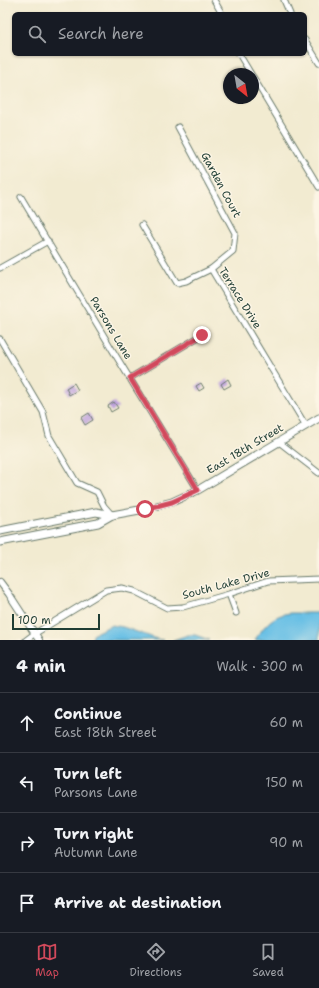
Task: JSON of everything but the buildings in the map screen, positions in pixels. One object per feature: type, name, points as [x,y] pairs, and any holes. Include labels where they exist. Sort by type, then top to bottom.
[{"type":"main road","name":"East 18th Street","points":[[0,542],[98,523],[112,515],[172,502],[198,490],[319,418]]},
{"type":"main road","name":"East 18th Street","points":[[0,531],[96,512],[112,515]]},
{"type":"street","points":[[216,0],[221,12]]},
{"type":"street","points":[[284,0],[289,12]]},
{"type":"street","points":[[307,43],[319,63]]},
{"type":"street","points":[[240,56],[247,68]]},
{"type":"street","points":[[259,87],[319,187]]},
{"type":"street","name":"Garden Court","points":[[178,127],[235,233],[233,250],[211,269]]},
{"type":"street","name":"Parsons Lane","points":[[21,197],[198,490]]},
{"type":"street","name":"Terrace Drive","points":[[142,226],[177,283],[186,281],[211,269],[306,426]]},
{"type":"street","points":[[0,268],[48,241]]},
{"type":"street","points":[[130,378],[202,335]]},
{"type":"street","points":[[0,339],[43,412],[49,436],[77,483],[97,492],[104,506],[112,515]]},
{"type":"street","points":[[279,442],[319,473]]},
{"type":"street","name":"South Lake Drive","points":[[26,640],[106,590],[122,588],[134,591],[167,608],[183,607],[268,581],[319,579]]},
{"type":"street","points":[[0,582],[39,640]]},
{"type":"street","points":[[229,594],[236,613]]},
{"type":"water","points":[[290,613],[319,613],[319,640],[255,640],[269,622],[278,616]]},
{"type":"water","points":[[112,625],[163,640],[92,640],[93,635],[97,632]]},
{"type":"water","points":[[188,635],[195,635],[209,640],[173,640]]},
{"type":"route","points":[[145,509],[172,502],[198,490],[130,378],[202,335]]}]
